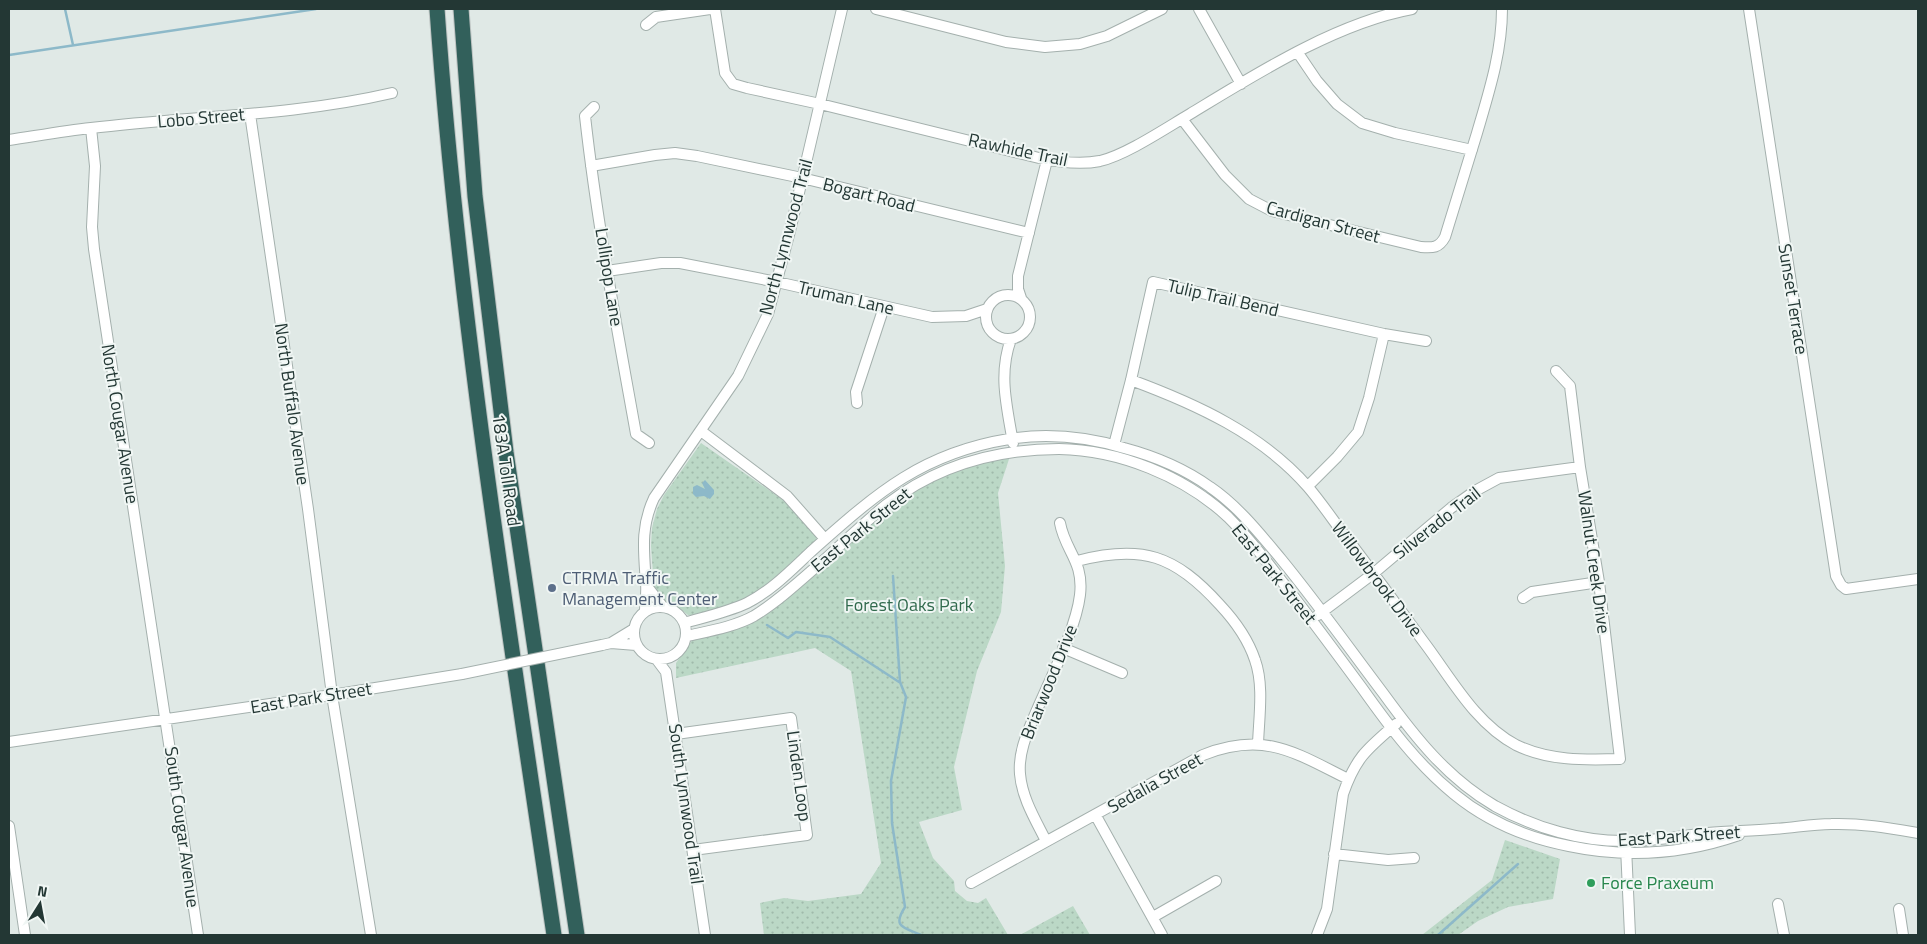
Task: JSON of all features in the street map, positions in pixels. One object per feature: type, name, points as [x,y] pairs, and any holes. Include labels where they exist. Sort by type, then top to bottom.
[{"type":"highway","name":"183A Toll Road","points":[[437,9],[453,199],[466,316],[504,594],[554,935]]},
{"type":"highway","name":"183A Toll Road","points":[[461,9],[475,196],[506,452],[577,935]]},
{"type":"street","points":[[646,25],[656,17],[710,9]]},
{"type":"street","name":"Rawhide Trail","points":[[715,9],[725,73],[733,84],[1047,160],[1070,163],[1099,161],[1121,153],[1241,84],[1362,21],[1412,9]]},
{"type":"street","name":"North Lynnwood Trail","points":[[645,611],[646,585],[643,557],[647,513],[654,498],[738,376],[768,314],[842,9]]},
{"type":"street","points":[[876,9],[1006,42],[1045,47],[1080,44],[1107,36],[1162,9]]},
{"type":"street","points":[[1199,9],[1241,84]]},
{"type":"street","points":[[1298,53],[1336,104],[1362,123],[1395,133],[1472,150],[1498,62],[1502,9]]},
{"type":"street","name":"Sunset Terrace","points":[[1749,9],[1836,576],[1844,587],[1852,589],[1918,578]]},
{"type":"street","name":"Lobo Street","points":[[9,140],[92,128],[250,114],[368,99],[392,93]]},
{"type":"street","name":"Lollipop Lane","points":[[594,107],[585,116],[607,270],[636,434],[649,443]]},
{"type":"street","name":"North Buffalo Avenue","points":[[250,114],[308,510],[332,695],[371,935]]},
{"type":"street","name":"Cardigan Street","points":[[1182,119],[1225,175],[1250,199],[1272,211],[1421,247],[1433,248],[1441,244],[1445,237],[1472,150]]},
{"type":"street","name":"North Cougar Avenue","points":[[92,128],[95,166],[92,214],[94,249],[166,720]]},
{"type":"street","name":"Bogart Road","points":[[591,166],[655,155],[698,156],[802,178],[1029,233]]},
{"type":"street","points":[[1018,276],[1011,288],[990,304],[987,309],[986,322],[989,329],[999,337],[1011,339],[1025,333],[1029,326],[1030,311],[1021,298],[1018,288],[1018,276],[1047,160]]},
{"type":"street","name":"Truman Lane","points":[[607,270],[661,263],[680,263],[777,282],[932,317],[966,316],[987,309]]},
{"type":"street","name":"Tulip Trail Bend","points":[[1114,445],[1154,282],[1384,334],[1426,341]]},
{"type":"street","points":[[1001,296],[1014,295],[1021,298]]},
{"type":"street","points":[[857,402],[856,392],[884,307]]},
{"type":"street","name":"Truman Lane","points":[[966,316],[986,322]]},
{"type":"street","points":[[1308,486],[1338,457],[1358,432],[1369,398],[1384,334]]},
{"type":"street","points":[[999,337],[1005,356]]},
{"type":"street","points":[[1011,339],[1005,356],[1004,385],[1014,451]]},
{"type":"street","name":"Walnut Creek Drive","points":[[1556,371],[1570,386],[1580,467],[1598,582],[1620,759]]},
{"type":"street","name":"Willowbrook Drive","points":[[1131,380],[1170,394],[1206,411],[1242,432],[1274,455],[1308,486],[1467,701],[1487,725],[1516,744],[1542,755],[1576,760],[1620,759]]},
{"type":"street","points":[[701,431],[788,496],[825,539]]},
{"type":"street","name":"East Park Street","points":[[684,623],[719,614],[747,603],[770,588],[884,490],[912,471],[975,446],[1012,438],[1067,436],[1114,445],[1174,466],[1211,487],[1252,524],[1322,612],[1402,719],[1446,770],[1467,788],[1495,806],[1526,822],[1581,837],[1625,841],[1829,824],[1868,825],[1918,833]]},
{"type":"street","name":"East Park Street","points":[[687,636],[724,627],[753,616],[806,575],[887,504],[935,474],[977,458],[1014,451],[1060,449],[1096,453],[1132,462],[1166,476],[1198,494],[1225,515],[1249,538],[1392,729],[1434,776],[1455,795],[1479,811],[1508,827],[1550,842],[1588,850],[1626,854],[1716,843],[1752,831]]},
{"type":"street","name":"Silverado Trail","points":[[1311,619],[1374,573],[1451,508],[1475,491],[1499,478],[1580,467]]},
{"type":"street","name":"Briarwood Drive","points":[[1046,840],[1024,795],[1020,763],[1027,732],[1063,648],[1075,615],[1080,594],[1080,573],[1077,561],[1062,533],[1060,523]]},
{"type":"street","points":[[1077,561],[1101,555],[1117,554],[1153,557],[1180,569],[1192,576],[1203,586],[1234,620],[1256,661],[1259,690],[1258,744]]},
{"type":"street","points":[[1523,598],[1532,592],[1598,582]]},
{"type":"street","points":[[646,585],[663,607]]},
{"type":"street","points":[[663,607],[676,612],[684,623],[687,636],[682,649],[671,657],[657,660],[645,655],[636,644],[634,629],[636,622],[645,611],[663,607]]},
{"type":"street","name":"East Park Street","points":[[606,644],[634,629]]},
{"type":"street","name":"East Park Street","points":[[9,742],[166,720],[462,674],[606,644],[636,644]]},
{"type":"street","points":[[1063,648],[1122,673]]},
{"type":"street","name":"South Lynnwood Trail","points":[[666,672],[671,662],[671,657]]},
{"type":"street","name":"South Lynnwood Trail","points":[[657,660],[666,672],[705,935]]},
{"type":"street","name":"Linden Loop","points":[[676,734],[791,718],[807,835],[693,850]]},
{"type":"street","points":[[1317,935],[1327,908],[1343,794],[1348,779],[1355,764],[1366,750],[1402,719]]},
{"type":"street","name":"South Cougar Avenue","points":[[166,720],[198,935]]},
{"type":"street","name":"Sedalia Street","points":[[971,883],[1046,840],[1096,816],[1203,755],[1235,745],[1258,744],[1275,746],[1297,753],[1348,779]]},
{"type":"street","points":[[1096,816],[1162,935]]},
{"type":"street","points":[[9,826],[25,935]]},
{"type":"street","points":[[1625,841],[1630,935]]},
{"type":"street","points":[[1334,854],[1388,860],[1414,858]]},
{"type":"street","points":[[1152,917],[1216,881]]},
{"type":"street","points":[[1778,904],[1784,935]]},
{"type":"street","points":[[1899,909],[1903,935]]},
{"type":"green space","points":[[701,443],[786,502],[817,537],[815,543],[761,590],[730,605],[698,616],[688,615],[678,607],[663,601],[657,595],[654,587],[651,546],[652,528],[657,509],[664,495]]},
{"type":"green space","name":"Forest Oaks Park","points":[[1010,456],[998,493],[1005,566],[1001,612],[977,671],[954,767],[962,810],[919,822],[933,858],[954,881],[955,891],[967,901],[978,903],[986,898],[1008,935],[764,935],[760,903],[784,898],[808,901],[861,894],[881,863],[851,671],[815,648],[676,678],[676,663],[693,639],[741,624],[889,506],[909,493],[957,469]]},
{"type":"green space","points":[[1505,840],[1560,859],[1553,899],[1508,907],[1478,921],[1458,935],[1422,935],[1492,880]]},
{"type":"green space","points":[[1073,906],[1090,935],[1020,935]]},
{"type":"water","points":[[705,480],[714,490],[714,494],[710,499],[704,496],[696,497],[693,494],[693,487],[697,485],[705,489],[702,483]]},
{"type":"waterway","points":[[65,9],[73,45]]},
{"type":"waterway","points":[[9,55],[316,9]]},
{"type":"waterway","points":[[893,576],[900,682],[906,697],[891,781],[892,823],[905,907],[899,919],[901,926],[921,935]]},
{"type":"waterway","points":[[767,625],[788,638],[796,632],[830,637],[899,682]]},
{"type":"waterway","points":[[1438,935],[1518,864]]},
{"type":"place","name":"CTRMA Traffic Management Center","points":[[552,588]]},
{"type":"place","name":"Force Praxeum","points":[[1591,883]]}]
